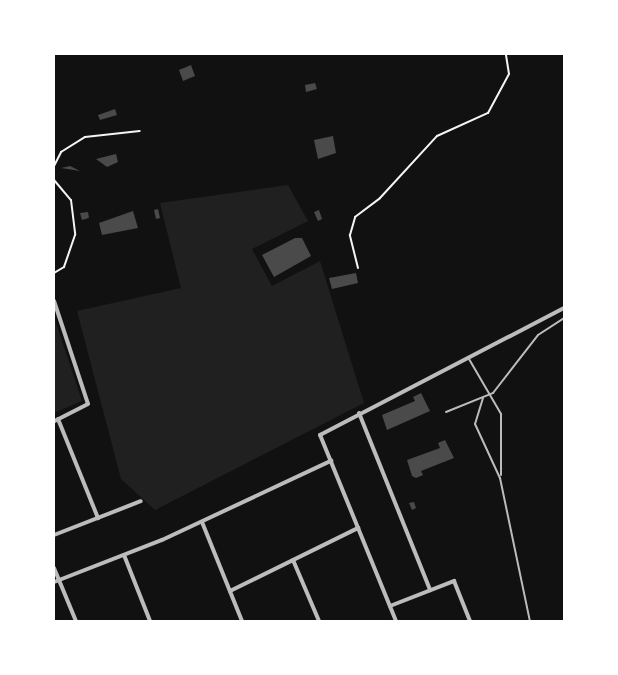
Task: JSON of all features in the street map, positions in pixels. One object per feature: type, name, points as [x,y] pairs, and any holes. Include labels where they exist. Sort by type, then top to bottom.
[{"type":"street","points":[[54,301],[88,404],[56,420],[98,518]]},
{"type":"street","points":[[396,621],[320,435],[359,413],[564,308]]},
{"type":"street","points":[[359,413],[430,590]]},
{"type":"street","points":[[54,582],[202,522],[331,461]]},
{"type":"street","points":[[54,535],[141,501]]},
{"type":"street","points":[[202,522],[242,621]]},
{"type":"street","points":[[230,590],[358,528]]},
{"type":"street","points":[[124,555],[150,621]]},
{"type":"street","points":[[293,560],[319,621]]},
{"type":"street","points":[[54,568],[76,621]]},
{"type":"street","points":[[390,606],[454,581],[470,621]]},
{"type":"lane","points":[[446,412],[490,394],[538,336],[564,318]]},
{"type":"lane","points":[[468,357],[490,394],[504,428],[500,478]]},
{"type":"lane","points":[[483,398],[475,424],[500,478],[530,621]]},
{"type":"path","points":[[358,268],[350,236],[355,216],[380,198],[437,136],[488,113],[509,74],[506,54]]},
{"type":"path","points":[[54,166],[61,152],[85,137],[140,131]]},
{"type":"path","points":[[54,180],[71,200],[75,235],[64,267],[54,273]]},
{"type":"shaded area","points":[[288,185],[308,221],[252,249],[272,286],[320,261],[364,403],[155,510],[121,479],[77,311],[181,288],[160,203]]},
{"type":"shaded area","points":[[54,317],[82,401],[54,413]]},
{"type":"building","points":[[191,65],[195,76],[183,81],[179,70]]},
{"type":"building","points":[[315,83],[317,89],[306,92],[305,85]]},
{"type":"building","points":[[115,109],[117,115],[100,120],[98,115]]},
{"type":"building","points":[[333,136],[336,153],[318,159],[314,140]]},
{"type":"building","points":[[116,154],[118,162],[107,167],[96,159]]},
{"type":"building","points":[[70,166],[80,171],[61,168]]},
{"type":"building","points":[[158,209],[160,218],[156,219],[154,210]]},
{"type":"building","points":[[319,210],[322,219],[318,221],[314,212]]},
{"type":"building","points":[[133,211],[138,228],[102,235],[99,223]]},
{"type":"building","points":[[88,212],[89,218],[82,220],[80,213]]},
{"type":"building","points":[[295,238],[302,238],[311,256],[274,277],[262,255]]},
{"type":"building","points":[[356,273],[358,283],[332,289],[329,278]]},
{"type":"building","points":[[421,393],[430,411],[387,430],[382,415],[415,401],[413,397]]},
{"type":"building","points":[[445,440],[454,458],[421,471],[423,475],[416,478],[412,476],[407,460],[440,448],[438,443]]},
{"type":"building","points":[[414,502],[416,508],[412,510],[409,503]]}]
